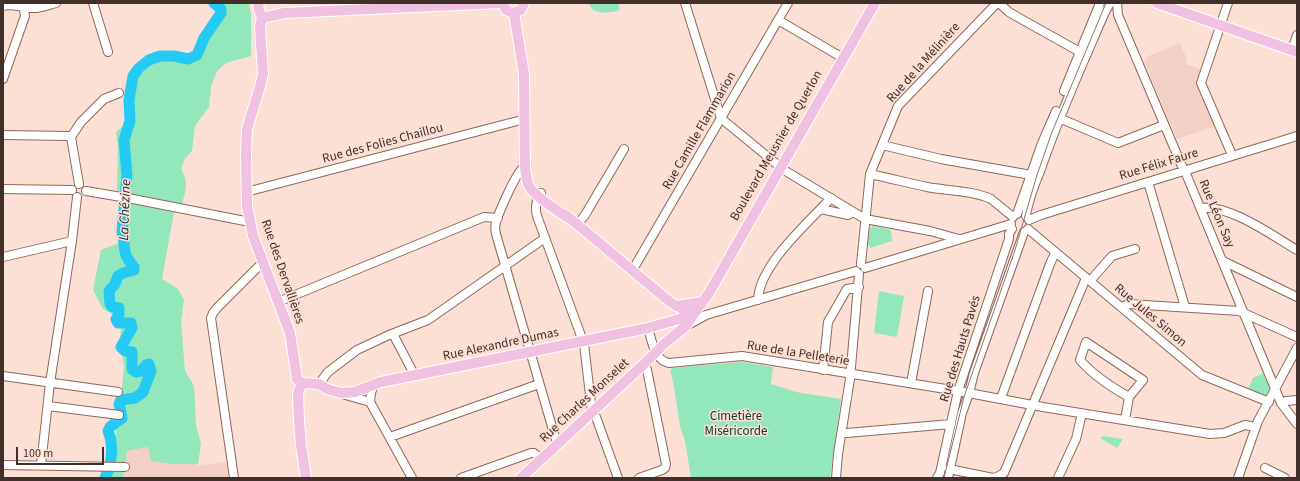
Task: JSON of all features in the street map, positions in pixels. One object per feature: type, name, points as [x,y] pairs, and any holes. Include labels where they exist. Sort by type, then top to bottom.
[{"type":"main road","name":"Rue des Dervallières","points":[[258,3],[262,18],[260,27],[263,74],[247,128],[246,192],[250,222],[263,262],[290,333],[297,379],[302,383]]},
{"type":"main road","points":[[262,18],[284,13],[445,4],[502,3],[506,10],[514,13],[521,10],[524,3]]},
{"type":"main road","name":"Boulevard Meusnier de Querlon","points":[[693,315],[703,302],[875,3]]},
{"type":"main road","points":[[1157,3],[1295,51]]},
{"type":"main road","points":[[514,13],[524,74],[526,183],[541,198],[573,222],[676,306],[693,315]]},
{"type":"main road","points":[[676,306],[703,302]]},
{"type":"main road","points":[[676,306],[683,323]]},
{"type":"main road","name":"Rue Alexandre Dumas","points":[[302,383],[319,384],[327,389],[341,393],[355,392],[374,384],[583,342],[667,323],[683,323],[693,315]]},
{"type":"main road","name":"Rue Charles Monselet","points":[[521,478],[645,364],[666,343],[675,329],[683,323]]},
{"type":"main road","points":[[302,383],[298,393],[300,445],[306,478]]},
{"type":"street","points":[[3,6],[15,4],[24,5],[32,9],[41,8],[56,3]]},
{"type":"street","points":[[92,3],[108,52]]},
{"type":"street","points":[[685,3],[721,117],[780,167],[865,219],[959,239]]},
{"type":"street","name":"Rue Camille Flammarion","points":[[632,271],[788,3]]},
{"type":"street","name":"Rue des Hauts Pavés","points":[[948,478],[962,413],[964,392],[1013,221],[1042,143],[1100,3]]},
{"type":"street","points":[[1228,3],[1202,83],[1232,155]]},
{"type":"street","points":[[995,4],[1080,52]]},
{"type":"street","name":"Rue de la Mélinière","points":[[836,478],[850,374],[870,174],[898,106],[995,4]]},
{"type":"street","points":[[3,79],[25,16],[24,5]]},
{"type":"street","points":[[870,174],[928,187],[968,192],[987,197],[1013,221],[1017,232],[1026,231],[1029,226],[1027,218],[1039,173],[1059,118],[1105,12],[1113,5]]},
{"type":"street","name":"Rue Léon Say","points":[[1113,5],[1201,208],[1281,404],[1297,424]]},
{"type":"street","points":[[778,20],[843,58]]},
{"type":"street","points":[[1295,51],[1297,35]]},
{"type":"street","points":[[79,184],[71,137],[81,122],[104,99],[119,93]]},
{"type":"street","points":[[1059,118],[1118,143],[1164,125]]},
{"type":"street","name":"Rue des Folies Chaillou","points":[[246,192],[525,119]]},
{"type":"street","points":[[3,135],[65,135],[71,137]]},
{"type":"street","name":"Rue Félix Faure","points":[[1027,218],[1297,136]]},
{"type":"street","points":[[882,146],[941,159],[1031,175]]},
{"type":"street","points":[[573,222],[585,215],[624,148]]},
{"type":"street","points":[[525,168],[518,173],[506,199],[498,218],[496,234],[539,384],[558,443]]},
{"type":"street","points":[[1148,182],[1185,308]]},
{"type":"street","points":[[506,199],[515,186],[520,183],[526,183]]},
{"type":"street","points":[[79,184],[84,186],[86,191]]},
{"type":"street","points":[[41,465],[50,383],[72,241],[75,194],[74,186],[79,184]]},
{"type":"street","points":[[3,189],[75,194],[82,196],[86,191]]},
{"type":"street","points":[[86,191],[250,222]]},
{"type":"street","points":[[541,198],[537,216],[583,342],[592,412],[596,417],[618,478]]},
{"type":"street","points":[[758,300],[758,291],[773,262],[831,198]]},
{"type":"street","points":[[1201,208],[1208,208],[1234,214],[1297,250]]},
{"type":"street","points":[[821,209],[848,215],[853,212]]},
{"type":"street","points":[[683,323],[959,239],[1013,221],[1022,214],[1027,218]]},
{"type":"street","points":[[278,302],[484,217],[498,218]]},
{"type":"street","name":"Rue des Hauts Pavés","points":[[937,478],[951,424],[964,392],[974,373],[1026,231]]},
{"type":"street","name":"Rue Jules Simon","points":[[1026,231],[1055,253],[1202,375],[1269,402]]},
{"type":"street","points":[[927,232],[931,237],[934,247]]},
{"type":"street","points":[[319,384],[328,372],[352,353],[430,319],[545,238]]},
{"type":"street","points":[[3,257],[72,241]]},
{"type":"street","points":[[949,469],[993,478],[1004,473],[1088,280],[1112,256],[1135,249]]},
{"type":"street","points":[[1001,398],[1055,253]]},
{"type":"street","points":[[1223,261],[1297,297]]},
{"type":"street","points":[[234,478],[211,318],[217,308],[263,262]]},
{"type":"street","points":[[823,370],[828,322],[847,289],[859,287]]},
{"type":"street","points":[[911,383],[928,291]]},
{"type":"street","points":[[703,302],[708,315]]},
{"type":"street","points":[[1120,308],[1129,304],[1238,311],[1297,337]]},
{"type":"street","points":[[693,315],[708,315]]},
{"type":"street","points":[[648,328],[656,353]]},
{"type":"street","points":[[393,334],[415,376]]},
{"type":"street","points":[[1125,420],[1129,397],[1143,380],[1086,342],[1080,360],[1087,368],[1110,386],[1129,397]]},
{"type":"street","points":[[1238,478],[1256,427],[1297,348]]},
{"type":"street","name":"Rue de la Pelleterie","points":[[656,353],[662,361],[669,363],[742,356],[1210,434],[1224,433],[1244,425],[1256,427]]},
{"type":"street","points":[[639,478],[662,470],[665,468],[666,464],[645,364]]},
{"type":"street","points":[[3,376],[118,392]]},
{"type":"street","points":[[374,384],[370,402],[412,478]]},
{"type":"street","points":[[390,437],[539,384]]},
{"type":"street","name":"Rue Alexandre Dumas","points":[[341,393],[370,402]]},
{"type":"street","points":[[1281,404],[1286,401],[1297,400]]},
{"type":"street","points":[[48,406],[119,415]]},
{"type":"street","points":[[1058,478],[1076,439],[1082,413]]},
{"type":"street","points":[[842,433],[951,424]]},
{"type":"street","points":[[461,478],[531,452],[541,459]]},
{"type":"street","points":[[3,465],[123,467]]},
{"type":"street","points":[[1265,468],[1284,478]]},
{"type":"shaded area","points":[[1180,43],[1187,59],[1185,64],[1202,70],[1216,126],[1177,139],[1144,61],[1147,60],[1146,57]]},
{"type":"shaded area","points":[[148,447],[174,464],[198,464],[198,466],[226,462],[228,478],[123,478],[127,451]]},
{"type":"green space","points":[[216,3],[249,3],[251,16],[251,56],[226,63],[217,71],[211,87],[209,107],[195,126],[192,151],[185,158],[181,169],[186,183],[185,195],[182,204],[117,191],[118,146],[116,132],[128,122],[131,113],[134,80],[159,59],[184,61],[194,60],[225,10]]},
{"type":"green space","points":[[589,3],[618,3],[620,10],[607,13],[597,12]]},
{"type":"green space","points":[[124,202],[174,212],[162,279],[178,289],[184,300],[181,321],[185,371],[194,386],[196,425],[201,444],[198,464],[174,464],[151,461],[148,447],[127,451],[123,478],[100,478],[110,464],[116,432],[115,415],[122,388],[124,368],[120,337],[122,319],[103,309],[93,290],[101,250],[119,243]]},
{"type":"green space","points":[[873,226],[891,230],[892,241],[870,248],[868,243],[870,229]]},
{"type":"green space","points":[[879,291],[904,296],[897,337],[874,333]]},
{"type":"green space","name":"Cimetière Miséricorde","points":[[742,362],[773,367],[771,384],[796,392],[841,399],[830,478],[691,478],[670,370],[672,370],[671,368]]},
{"type":"green space","points":[[1263,373],[1270,388],[1267,394],[1264,395],[1248,389],[1253,378]]},
{"type":"green space","points":[[1103,436],[1123,439],[1117,448],[1100,438]]},
{"type":"waterway","name":"La Chézine","points":[[105,478],[109,467],[112,448],[108,431],[110,427],[122,418],[119,404],[121,400],[135,398],[143,392],[151,371],[149,364],[146,365],[141,371],[136,372],[132,369],[132,352],[125,351],[121,347],[132,328],[131,323],[118,323],[116,319],[119,314],[119,308],[112,307],[110,304],[109,291],[115,284],[118,276],[134,270],[134,267],[125,253],[122,232],[127,175],[124,140],[130,121],[129,100],[133,76],[139,68],[149,60],[160,56],[174,56],[188,59],[197,55],[204,38],[221,13],[221,9],[214,3]]},
{"type":"tram line","points":[[944,478],[964,397],[1015,250],[1037,175],[1052,132],[1106,3]]}]
